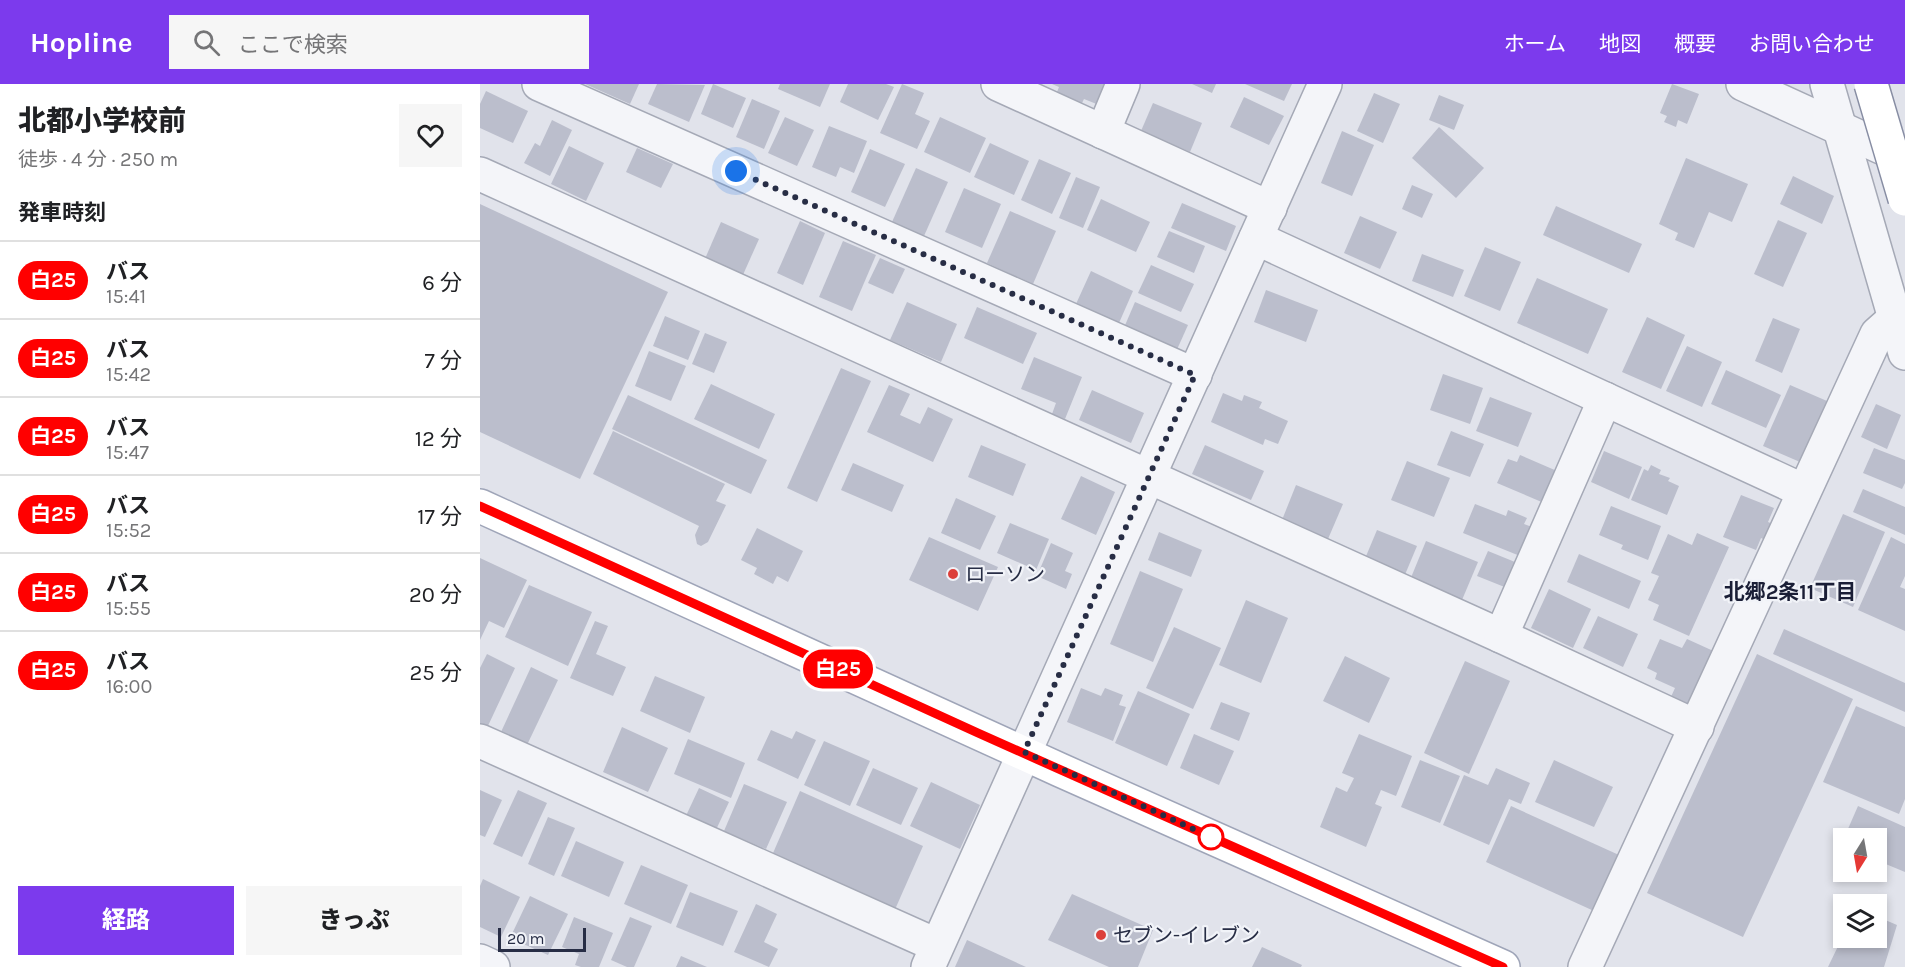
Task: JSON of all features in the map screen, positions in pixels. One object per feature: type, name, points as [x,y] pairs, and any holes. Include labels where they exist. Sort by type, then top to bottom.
[{"type":"main road","points":[[1871,84],[1905,199]]},
{"type":"main road","points":[[480,506],[1503,967]]},
{"type":"street","points":[[539,84],[1195,375]]},
{"type":"street","points":[[998,84],[1270,208]]},
{"type":"street","points":[[1103,132],[1123,84]]},
{"type":"street","points":[[480,741],[932,956],[1325,84]]},
{"type":"street","points":[[1743,84],[1905,158]]},
{"type":"street","points":[[1827,84],[1905,353]]},
{"type":"street","points":[[480,174],[1697,727]]},
{"type":"street","points":[[1256,238],[1804,491]]},
{"type":"street","points":[[1585,967],[1877,334],[1895,318]]},
{"type":"street","points":[[1501,636],[1605,399]]},
{"type":"street","points":[[480,961],[493,967]]},
{"type":"building","points":[[585,84],[639,84],[630,104]]},
{"type":"building","points":[[657,84],[705,85],[689,122],[648,104]]},
{"type":"building","points":[[713,84],[746,98],[733,128],[701,114]]},
{"type":"building","points":[[780,84],[830,84],[820,107],[778,89]]},
{"type":"building","points":[[848,84],[886,84],[894,87],[878,120],[840,102]]},
{"type":"building","points":[[902,84],[924,93],[915,114],[930,121],[917,149],[880,133]]},
{"type":"building","points":[[1052,84],[1114,84],[1104,107],[1084,99],[1082,103],[1057,92],[1059,87]]},
{"type":"building","points":[[1192,84],[1216,84],[1212,93]]},
{"type":"building","points":[[1245,84],[1292,84],[1284,101]]},
{"type":"building","points":[[1672,84],[1699,94],[1687,124],[1678,120],[1676,127],[1664,122],[1667,116],[1660,113]]},
{"type":"building","points":[[486,91],[528,111],[513,143],[480,128],[480,104]]},
{"type":"building","points":[[1374,93],[1400,104],[1383,143],[1357,131]]},
{"type":"building","points":[[1439,95],[1464,105],[1454,130],[1429,120]]},
{"type":"building","points":[[1244,97],[1284,116],[1269,145],[1230,127]]},
{"type":"building","points":[[752,99],[780,111],[764,149],[736,137]]},
{"type":"building","points":[[1153,103],[1202,123],[1190,152],[1141,131]]},
{"type":"building","points":[[785,117],[814,130],[797,166],[768,153]]},
{"type":"building","points":[[940,117],[986,138],[970,173],[924,152]]},
{"type":"building","points":[[552,120],[572,130],[550,176],[524,163],[535,143],[540,146]]},
{"type":"building","points":[[829,126],[867,141],[854,173],[840,167],[836,177],[812,167]]},
{"type":"building","points":[[1439,127],[1484,168],[1456,198],[1412,158]]},
{"type":"building","points":[[1342,131],[1374,145],[1352,196],[1321,183]]},
{"type":"building","points":[[990,143],[1029,161],[1014,195],[974,177]]},
{"type":"building","points":[[569,146],[604,163],[586,201],[551,184]]},
{"type":"building","points":[[637,148],[673,164],[661,188],[626,172]]},
{"type":"building","points":[[870,149],[905,164],[885,207],[851,192]]},
{"type":"building","points":[[1686,158],[1748,184],[1732,222],[1709,212],[1694,248],[1675,240],[1678,233],[1659,224]]},
{"type":"building","points":[[1039,159],[1071,173],[1052,214],[1021,200]]},
{"type":"building","points":[[916,168],[948,182],[924,236],[892,222]]},
{"type":"building","points":[[1793,176],[1834,196],[1822,224],[1780,204]]},
{"type":"building","points":[[1076,177],[1100,187],[1083,228],[1059,218]]},
{"type":"building","points":[[1412,185],[1433,194],[1422,218],[1402,209]]},
{"type":"building","points":[[964,188],[1001,204],[982,248],[945,232]]},
{"type":"building","points":[[1101,199],[1150,222],[1136,252],[1087,230]]},
{"type":"building","points":[[1182,203],[1236,226],[1226,251],[1171,228]]},
{"type":"building","points":[[480,204],[668,292],[580,479],[480,432]]},
{"type":"building","points":[[1556,206],[1642,244],[1629,273],[1543,235]]},
{"type":"building","points":[[1010,211],[1056,231],[1033,284],[987,263]]},
{"type":"building","points":[[1360,216],[1397,232],[1380,269],[1344,253]]},
{"type":"building","points":[[1778,220],[1807,233],[1783,287],[1754,274]]},
{"type":"building","points":[[800,221],[825,233],[803,285],[777,273]]},
{"type":"building","points":[[721,222],[759,239],[742,277],[704,261]]},
{"type":"building","points":[[1169,231],[1205,246],[1194,273],[1157,257]]},
{"type":"building","points":[[843,241],[876,255],[852,311],[819,297]]},
{"type":"building","points":[[1485,247],[1521,262],[1500,311],[1464,296]]},
{"type":"building","points":[[1422,254],[1464,270],[1453,297],[1412,281]]},
{"type":"building","points":[[880,258],[905,269],[893,294],[868,283]]},
{"type":"building","points":[[1151,265],[1194,284],[1181,312],[1138,293]]},
{"type":"building","points":[[1091,271],[1133,291],[1119,323],[1076,304]]},
{"type":"building","points":[[1537,278],[1608,309],[1588,354],[1517,323]]},
{"type":"building","points":[[1266,290],[1318,310],[1306,342],[1254,322]]},
{"type":"building","points":[[907,302],[957,324],[941,362],[890,340]]},
{"type":"building","points":[[1135,302],[1188,325],[1175,354],[1123,330]]},
{"type":"building","points":[[977,307],[1037,333],[1023,364],[964,338]]},
{"type":"building","points":[[665,316],[700,331],[688,360],[653,346]]},
{"type":"building","points":[[1647,317],[1685,335],[1661,389],[1622,372]]},
{"type":"building","points":[[1773,318],[1800,329],[1782,373],[1755,361]]},
{"type":"building","points":[[705,333],[727,342],[714,373],[692,364]]},
{"type":"building","points":[[1687,346],[1722,362],[1702,407],[1666,391]]},
{"type":"building","points":[[649,351],[686,366],[671,401],[635,386]]},
{"type":"building","points":[[1034,357],[1082,377],[1065,419],[1052,414],[1056,403],[1021,389]]},
{"type":"building","points":[[841,368],[871,381],[817,502],[787,488]]},
{"type":"building","points":[[1726,370],[1781,395],[1766,428],[1711,404]]},
{"type":"building","points":[[1443,374],[1483,388],[1470,424],[1430,410]]},
{"type":"building","points":[[711,384],[775,414],[759,449],[694,419]]},
{"type":"building","points":[[889,385],[910,394],[900,415],[920,424],[928,407],[953,419],[933,462],[867,432]]},
{"type":"building","points":[[1790,385],[1827,401],[1800,462],[1763,446]]},
{"type":"building","points":[[1092,390],[1144,413],[1131,443],[1079,420]]},
{"type":"building","points":[[1223,393],[1242,401],[1244,395],[1262,402],[1259,408],[1288,421],[1278,444],[1265,439],[1263,445],[1211,422]]},
{"type":"building","points":[[628,395],[767,460],[751,494],[612,429]]},
{"type":"building","points":[[1490,397],[1532,413],[1518,447],[1476,431]]},
{"type":"building","points":[[1876,404],[1901,415],[1887,449],[1861,437]]},
{"type":"building","points":[[613,431],[725,484],[716,501],[726,505],[708,542],[701,546],[697,544],[695,535],[699,526],[593,474]]},
{"type":"building","points":[[1451,431],[1484,444],[1470,477],[1437,465]]},
{"type":"building","points":[[981,445],[1026,464],[1013,496],[968,477]]},
{"type":"building","points":[[1205,445],[1264,471],[1251,500],[1192,474]]},
{"type":"building","points":[[1874,448],[1905,460],[1905,483],[1902,489],[1863,473]]},
{"type":"building","points":[[1604,451],[1642,467],[1629,499],[1591,482]]},
{"type":"building","points":[[1520,455],[1557,471],[1551,506],[1497,483],[1508,459],[1517,462]]},
{"type":"building","points":[[1407,461],[1450,478],[1434,517],[1391,500]]},
{"type":"building","points":[[853,463],[904,485],[892,512],[841,490]]},
{"type":"building","points":[[1651,465],[1661,470],[1659,474],[1670,478],[1668,481],[1679,486],[1667,515],[1631,500],[1644,469],[1648,471]]},
{"type":"building","points":[[1081,476],[1115,492],[1096,535],[1061,519]]},
{"type":"building","points":[[1296,485],[1343,504],[1328,539],[1282,520]]},
{"type":"building","points":[[1863,489],[1905,507],[1905,535],[1853,512]]},
{"type":"building","points":[[1741,495],[1774,508],[1768,522],[1773,524],[1767,541],[1761,538],[1756,550],[1723,537]]},
{"type":"building","points":[[956,498],[996,516],[980,550],[941,533]]},
{"type":"building","points":[[1475,504],[1506,516],[1508,510],[1527,518],[1524,524],[1532,527],[1520,556],[1463,533]]},
{"type":"building","points":[[1611,506],[1661,526],[1648,560],[1621,549],[1623,545],[1599,535]]},
{"type":"building","points":[[1843,514],[1885,532],[1853,607],[1810,588]]},
{"type":"building","points":[[1010,523],[1049,539],[1036,570],[997,553]]},
{"type":"building","points":[[757,528],[803,551],[788,582],[777,576],[773,584],[754,574],[757,568],[741,560]]},
{"type":"building","points":[[1377,530],[1417,546],[1404,577],[1364,561]]},
{"type":"building","points":[[1159,532],[1202,550],[1191,577],[1148,560]]},
{"type":"building","points":[[1697,533],[1729,547],[1689,636],[1653,620],[1659,605],[1648,600],[1659,576],[1651,573],[1668,534],[1692,545]]},
{"type":"building","name":"ローソン","points":[[929,537],[998,567],[978,611],[909,580]]},
{"type":"building","points":[[1891,537],[1905,544],[1905,576],[1900,587],[1905,589],[1905,631],[1858,610]]},
{"type":"building","points":[[1426,541],[1478,562],[1462,600],[1410,580]]},
{"type":"building","points":[[1051,543],[1073,553],[1065,571],[1072,574],[1066,589],[1037,576]]},
{"type":"building","points":[[1488,551],[1527,567],[1517,592],[1477,576]]},
{"type":"building","points":[[1579,554],[1641,581],[1629,609],[1567,582]]},
{"type":"building","points":[[480,558],[527,580],[504,628],[489,621],[480,640]]},
{"type":"building","points":[[1140,571],[1183,589],[1153,662],[1110,644]]},
{"type":"building","points":[[529,585],[592,612],[568,666],[505,637]]},
{"type":"building","points":[[1549,589],[1591,609],[1573,648],[1531,628]]},
{"type":"building","points":[[1246,600],[1288,618],[1261,683],[1219,665]]},
{"type":"building","points":[[1598,616],[1638,634],[1623,667],[1583,648]]},
{"type":"building","points":[[595,621],[608,626],[596,654],[626,667],[613,696],[570,678]]},
{"type":"building","points":[[1174,627],[1221,648],[1193,709],[1146,688]]},
{"type":"building","points":[[1784,629],[1905,683],[1905,712],[1773,654]]},
{"type":"building","points":[[1660,639],[1682,648],[1687,639],[1720,654],[1695,710],[1670,699],[1675,688],[1655,679],[1657,673],[1647,668]]},
{"type":"building","points":[[487,654],[515,668],[487,728],[480,725],[480,668]]},
{"type":"building","points":[[1757,654],[1853,699],[1743,937],[1647,893]]},
{"type":"building","points":[[1345,656],[1390,678],[1369,723],[1323,701]]},
{"type":"building","points":[[1465,661],[1510,681],[1469,774],[1424,753]]},
{"type":"building","points":[[531,667],[558,680],[527,745],[501,732]]},
{"type":"building","points":[[655,676],[705,697],[690,733],[640,711]]},
{"type":"building","points":[[1081,688],[1101,696],[1105,688],[1123,695],[1119,705],[1126,707],[1113,741],[1067,722]]},
{"type":"building","points":[[1138,691],[1190,714],[1167,766],[1115,743]]},
{"type":"building","points":[[1221,702],[1250,713],[1239,741],[1210,729]]},
{"type":"building","points":[[1856,706],[1905,727],[1905,799],[1899,814],[1823,782]]},
{"type":"building","points":[[622,727],[668,748],[648,792],[603,772]]},
{"type":"building","points":[[771,730],[792,739],[796,731],[816,740],[798,779],[757,760]]},
{"type":"building","points":[[1194,734],[1234,751],[1219,785],[1180,768]]},
{"type":"building","points":[[1359,734],[1412,756],[1396,796],[1381,790],[1375,804],[1382,807],[1366,847],[1320,827],[1336,787],[1347,792],[1354,778],[1342,773]]},
{"type":"building","points":[[688,739],[745,763],[731,798],[674,774]]},
{"type":"building","points":[[824,741],[870,761],[850,806],[804,785]]},
{"type":"building","points":[[1420,760],[1460,776],[1440,823],[1401,807]]},
{"type":"building","points":[[1554,760],[1613,787],[1594,827],[1535,802]]},
{"type":"building","points":[[873,768],[918,788],[901,825],[856,805]]},
{"type":"building","points":[[1496,768],[1530,783],[1521,804],[1509,799],[1489,845],[1443,825],[1464,775],[1488,785]]},
{"type":"building","points":[[931,782],[980,805],[960,849],[910,826]]},
{"type":"building","points":[[744,784],[787,802],[766,849],[724,831]]},
{"type":"building","points":[[699,788],[729,802],[714,834],[684,820]]},
{"type":"building","points":[[480,790],[502,800],[485,837],[480,835]]},
{"type":"building","points":[[518,790],[547,803],[522,857],[493,844]]},
{"type":"building","points":[[800,791],[923,846],[893,914],[770,860]]},
{"type":"building","points":[[1511,806],[1619,855],[1594,911],[1486,862]]},
{"type":"building","points":[[1858,806],[1905,827],[1905,872],[1887,865],[1887,828],[1848,828]]},
{"type":"building","points":[[548,817],[575,828],[554,876],[528,864]]},
{"type":"building","points":[[576,841],[624,862],[609,897],[561,876]]},
{"type":"building","points":[[641,865],[688,885],[671,924],[624,904]]},
{"type":"building","points":[[483,879],[520,897],[501,937],[480,927],[480,886]]},
{"type":"building","points":[[690,892],[738,911],[723,946],[676,927]]},
{"type":"building","name":"セブン-イレブン","points":[[1072,894],[1153,930],[1138,967],[1109,967],[1048,940]]},
{"type":"building","points":[[530,896],[568,914],[548,955],[510,938]]},
{"type":"building","points":[[756,904],[777,914],[764,942],[778,949],[769,967],[734,952]]},
{"type":"building","points":[[574,917],[613,933],[599,967],[575,965],[579,954],[562,947]]},
{"type":"building","points":[[630,917],[652,926],[634,967],[627,967],[611,960]]},
{"type":"building","points":[[1887,921],[1897,925],[1884,967],[1828,967],[1837,948],[1887,948]]},
{"type":"building","points":[[967,940],[1026,967],[955,967]]},
{"type":"building","points":[[1262,947],[1302,965],[1301,967],[1252,967]]},
{"type":"building","points":[[681,956],[707,967],[676,967]]},
{"type":"bus line","name":"白25","points":[[480,506],[978,733],[1503,967]]},
{"type":"place","name":"ローソン","points":[[953,574]]},
{"type":"place","name":"セブン-イレブン","points":[[1101,935]]},
{"type":"district","name":"北郷2条11丁目","points":[[1790,592]]},
{"type":"route","points":[[736,171],[1195,375],[1024,752],[1211,837]]}]
